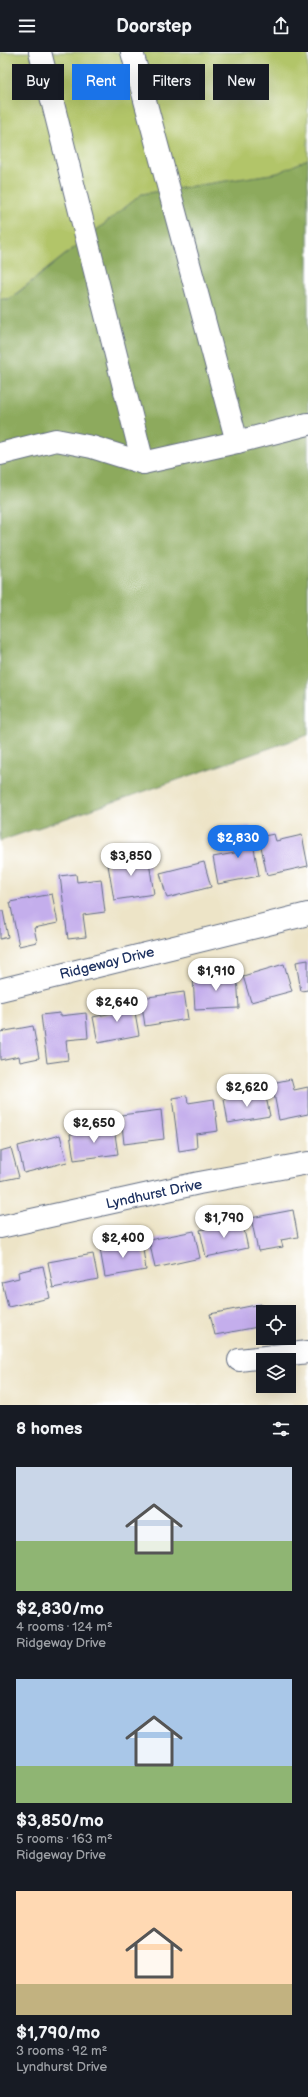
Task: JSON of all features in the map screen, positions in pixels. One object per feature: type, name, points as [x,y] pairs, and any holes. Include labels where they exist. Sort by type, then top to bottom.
[{"type":"street","points":[[40,52],[143,463]]},
{"type":"street","points":[[132,52],[237,442]]},
{"type":"street","points":[[0,454],[56,440],[92,447],[143,463],[308,424]]},
{"type":"street","name":"Ridgeway Drive","points":[[0,990],[308,914]]},
{"type":"street","name":"Lyndhurst Drive","points":[[0,1227],[199,1183],[308,1163]]},
{"type":"street","points":[[239,1360],[308,1352]]},
{"type":"green space","points":[[0,52],[308,52],[308,159],[278,173],[142,194],[9,299],[0,299]]},
{"type":"green space","points":[[308,159],[308,735],[0,841],[0,299],[10,299],[142,194],[278,173]]},
{"type":"building","points":[[250,826],[259,876],[218,884],[213,857],[235,853],[231,829]]},
{"type":"building","points":[[274,834],[276,841],[302,835],[308,866],[267,875],[259,837]]},
{"type":"building","points":[[131,851],[132,859],[148,856],[154,894],[114,900],[108,865],[117,864],[115,854]]},
{"type":"building","points":[[204,862],[211,887],[167,898],[160,873]]},
{"type":"building","points":[[76,874],[77,882],[101,879],[105,912],[83,915],[86,937],[68,939],[60,876]]},
{"type":"building","points":[[52,894],[58,923],[34,928],[37,942],[19,946],[10,902]]},
{"type":"building","points":[[0,911],[3,911],[8,937],[0,939]]},
{"type":"building","points":[[308,960],[308,990],[301,991],[296,962]]},
{"type":"building","points":[[284,964],[292,991],[251,1002],[243,976]]},
{"type":"building","points":[[237,975],[239,1008],[195,1010],[193,977]]},
{"type":"building","points":[[184,992],[188,1019],[145,1026],[141,998]]},
{"type":"building","points":[[133,1001],[139,1035],[98,1043],[93,1017],[112,1013],[111,1006]]},
{"type":"building","points":[[60,1013],[60,1016],[86,1013],[88,1038],[66,1040],[68,1060],[47,1063],[41,1015]]},
{"type":"building","points":[[33,1026],[39,1058],[20,1062],[19,1056],[0,1060],[0,1032]]},
{"type":"building","points":[[291,1079],[294,1090],[308,1087],[308,1114],[279,1120],[272,1083]]},
{"type":"building","points":[[265,1092],[270,1116],[228,1123],[224,1099]]},
{"type":"building","points":[[187,1096],[188,1103],[214,1099],[218,1131],[196,1134],[197,1148],[179,1151],[172,1098]]},
{"type":"building","points":[[161,1110],[164,1139],[124,1144],[121,1115]]},
{"type":"building","points":[[114,1128],[118,1154],[74,1160],[70,1134]]},
{"type":"building","points":[[60,1135],[67,1162],[24,1173],[18,1146]]},
{"type":"building","points":[[11,1148],[19,1177],[0,1181],[0,1151]]},
{"type":"building","points":[[293,1210],[298,1237],[281,1240],[283,1247],[258,1251],[251,1218]]},
{"type":"building","points":[[242,1221],[248,1248],[206,1257],[200,1230]]},
{"type":"building","points":[[194,1231],[200,1258],[155,1268],[149,1240]]},
{"type":"building","points":[[142,1242],[146,1270],[105,1277],[100,1249]]},
{"type":"building","points":[[93,1254],[98,1279],[53,1288],[48,1262]]},
{"type":"building","points":[[43,1266],[50,1298],[8,1307],[2,1282],[19,1278],[18,1272]]},
{"type":"building","points":[[261,1304],[256,1305],[256,1327],[215,1335],[210,1314]]}]
